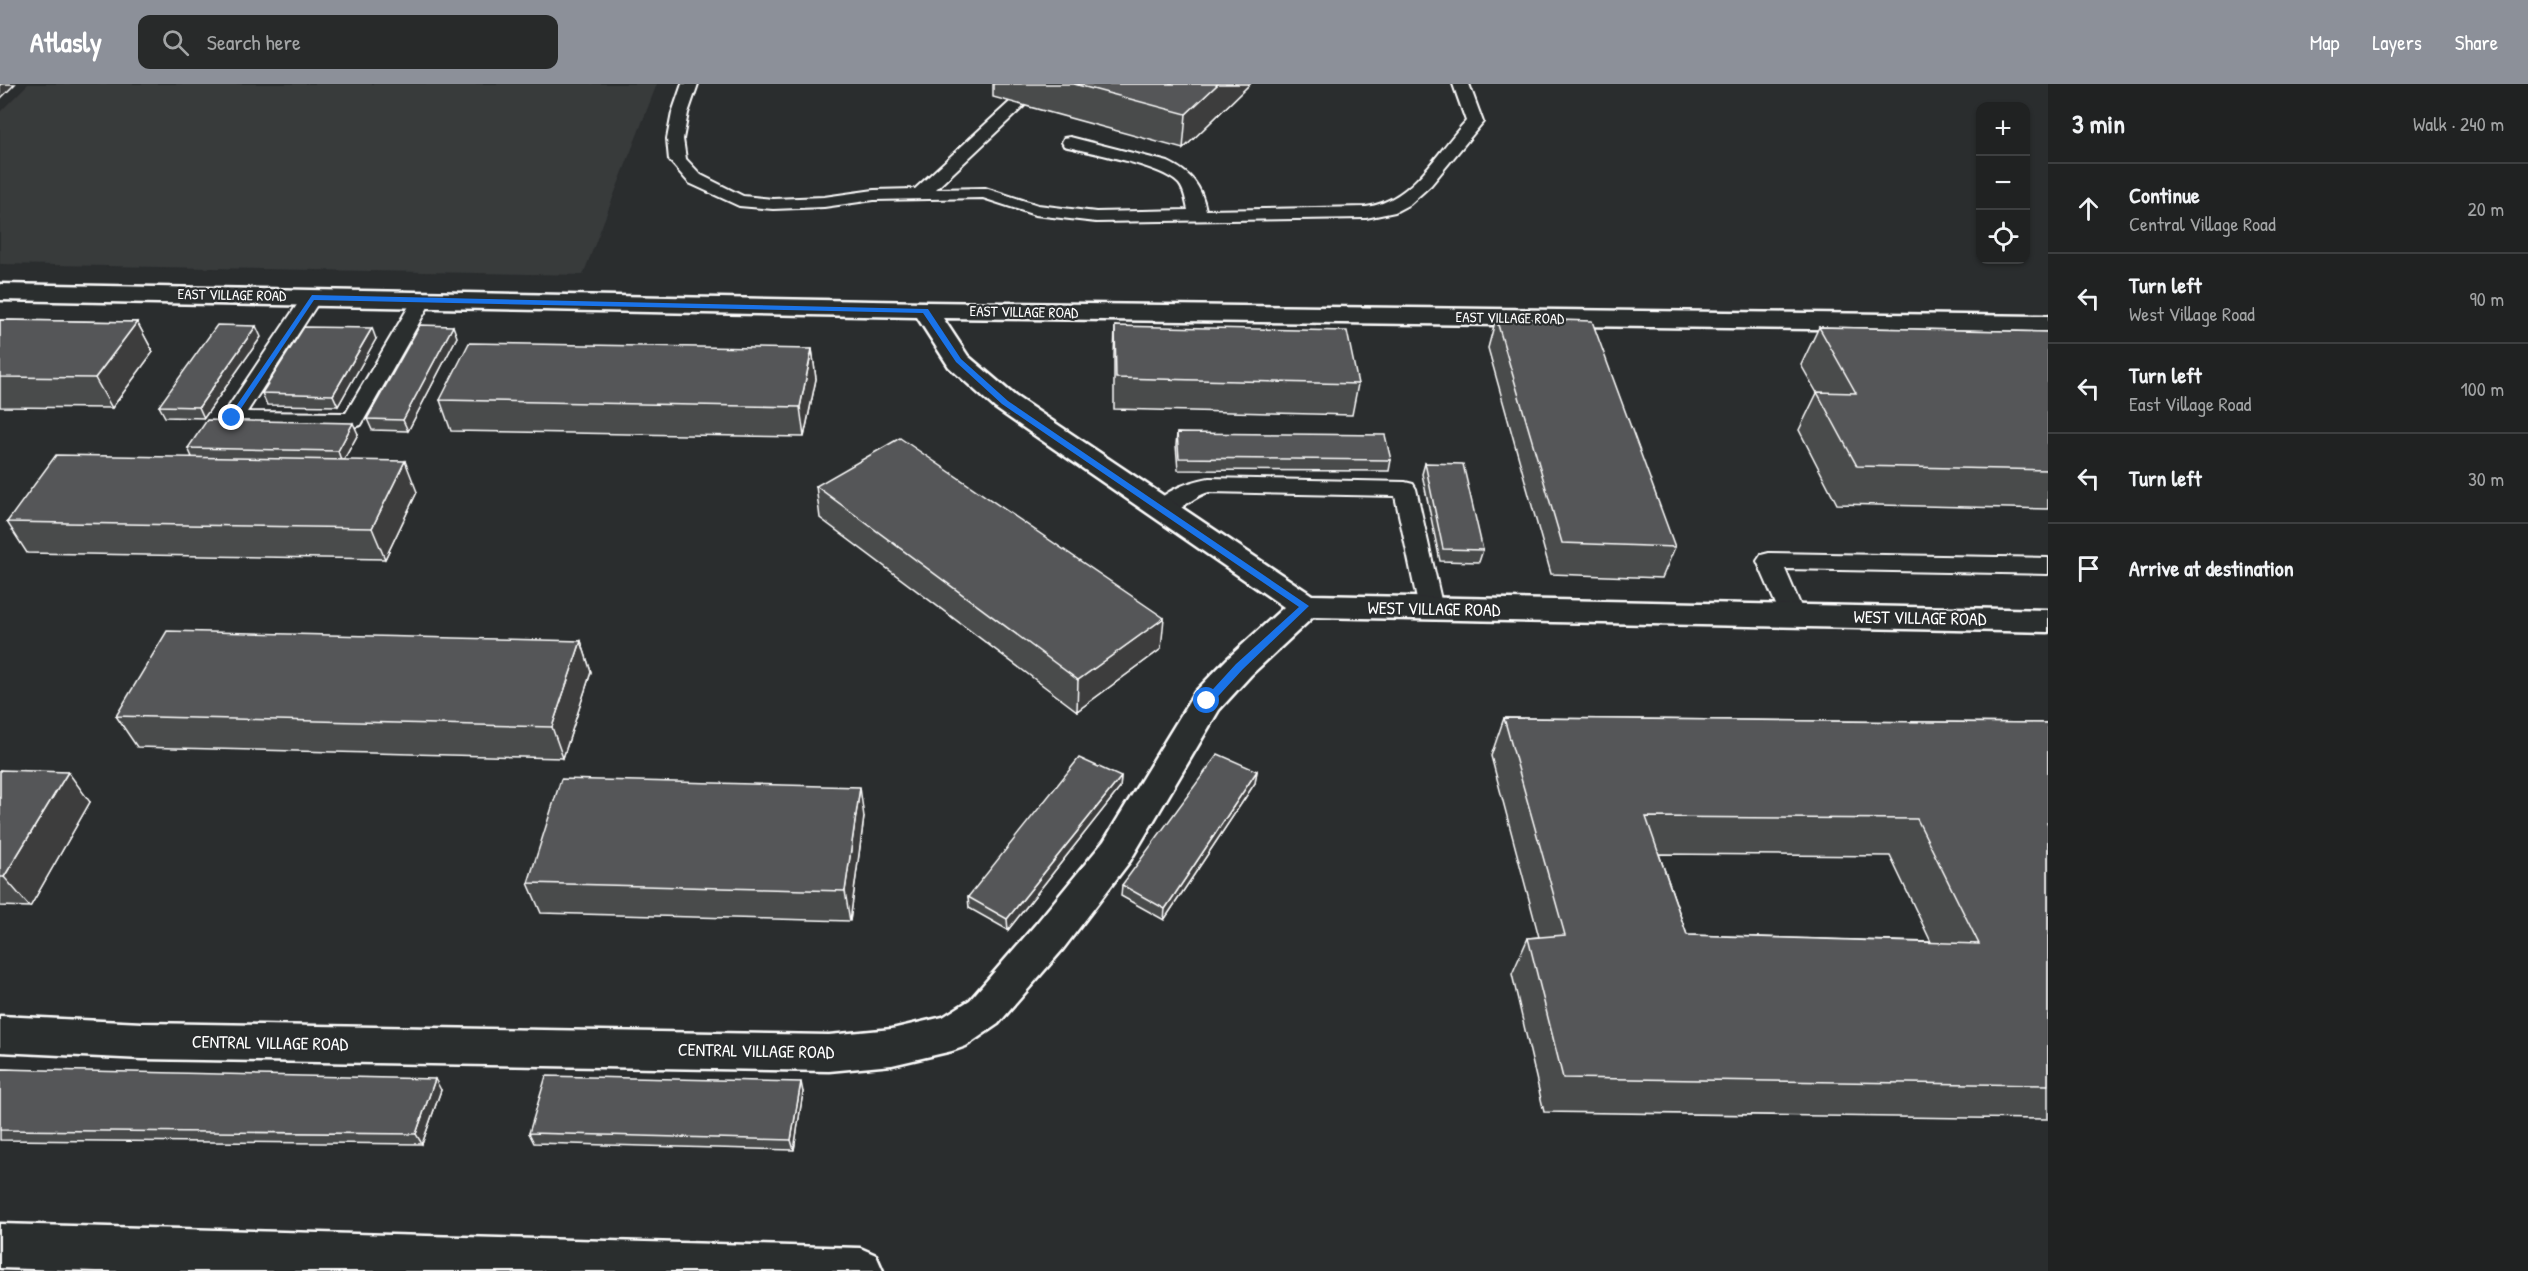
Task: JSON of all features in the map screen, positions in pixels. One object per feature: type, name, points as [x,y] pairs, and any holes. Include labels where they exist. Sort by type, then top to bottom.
[{"type":"street","name":"EAST VILLAGE ROAD","points":[[0,292],[925,310],[2048,324]]},
{"type":"street","points":[[925,310],[958,361],[1005,402],[1305,606]]},
{"type":"street","name":"WEST VILLAGE ROAD","points":[[1305,606],[2048,621]]},
{"type":"street","name":"CENTRAL VILLAGE ROAD","points":[[0,1034],[154,1041],[829,1053],[892,1047],[952,1033],[984,1012],[1021,971],[1117,851],[1207,701],[1239,667],[1305,606]]},
{"type":"street","points":[[0,1246],[176,1262],[860,1271]]},
{"type":"lane","points":[[690,84],[680,113],[675,139],[678,160],[695,179],[739,201],[773,204],[921,193],[985,193],[1035,210],[1096,217],[1348,214],[1375,212],[1396,206],[1411,196],[1475,122],[1461,84]]},
{"type":"lane","points":[[921,193],[1018,104]]},
{"type":"lane","points":[[1070,142],[1162,166],[1176,172],[1188,180],[1193,190],[1198,216]]},
{"type":"lane","points":[[312,297],[232,418],[353,420],[422,300]]},
{"type":"lane","points":[[1161,510],[1191,489],[1209,485],[1405,489],[1431,609]]},
{"type":"lane","points":[[1794,616],[1769,561],[2048,566]]},
{"type":"shaded area","points":[[28,84],[657,84],[583,275],[0,264],[0,112]]},
{"type":"building","points":[[1074,84],[1218,84],[1186,114]]},
{"type":"building","points":[[1496,318],[1592,321],[1675,547],[1562,543]]},
{"type":"building","points":[[0,320],[137,322],[95,378],[0,377]]},
{"type":"building","points":[[217,325],[256,326],[199,407],[159,406]]},
{"type":"building","points":[[420,325],[453,326],[403,420],[367,419]]},
{"type":"building","points":[[1115,326],[1347,331],[1358,384],[1116,378]]},
{"type":"building","points":[[304,327],[372,328],[333,395],[262,393]]},
{"type":"building","points":[[1819,327],[2048,332],[2048,470],[1857,466],[1817,392],[1856,393]]},
{"type":"building","points":[[469,343],[812,349],[800,407],[440,400]]},
{"type":"building","points":[[207,420],[353,423],[338,451],[188,448]]},
{"type":"building","points":[[1177,433],[1385,435],[1391,460],[1179,458]]},
{"type":"building","points":[[900,438],[1164,618],[1078,680],[816,486]]},
{"type":"building","points":[[56,455],[405,461],[372,528],[7,522]]},
{"type":"building","points":[[1425,463],[1463,464],[1483,550],[1443,549]]},
{"type":"building","points":[[167,631],[581,641],[552,727],[116,716]]},
{"type":"building","points":[[1504,718],[2048,723],[2048,1085],[1563,1078],[1528,938],[1565,935]],"holes":[[[1646,817],[1917,819],[1979,944],[1687,935]]]},
{"type":"building","points":[[1218,754],[1257,771],[1165,909],[1122,885]]},
{"type":"building","points":[[1079,758],[1121,777],[1007,919],[968,897]]},
{"type":"building","points":[[0,770],[68,772],[4,877],[0,877]]},
{"type":"building","points":[[561,779],[860,787],[845,891],[528,883]]},
{"type":"building","points":[[0,1069],[435,1079],[416,1134],[0,1130]]},
{"type":"building","points":[[546,1076],[801,1082],[791,1140],[529,1133]]},
{"type":"route","points":[[232,418],[312,297],[925,310],[958,361],[1005,402],[1305,606],[1239,667],[1207,701]]}]
